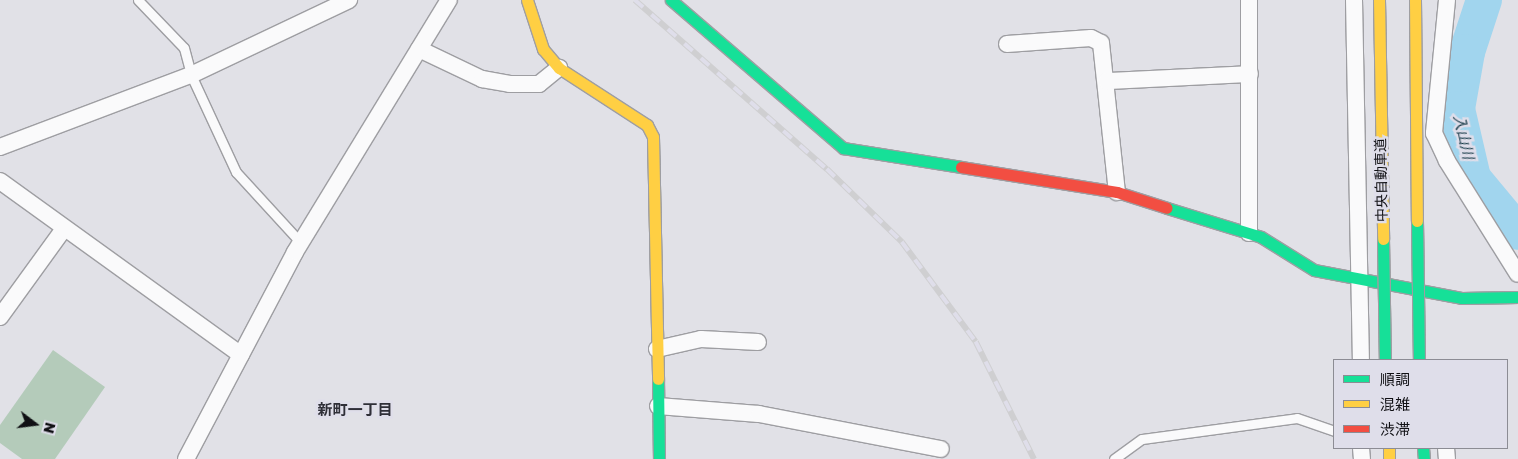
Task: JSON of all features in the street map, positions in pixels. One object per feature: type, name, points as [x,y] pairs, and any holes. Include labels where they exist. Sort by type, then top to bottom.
[{"type":"main road","points":[[527,0],[543,49],[559,68],[647,125],[653,137],[658,459]]},
{"type":"main road","points":[[671,0],[843,148],[1117,192],[1249,234],[1314,270],[1462,298],[1518,297]]},
{"type":"main road","name":"中央自動車道","points":[[1379,0],[1385,359]]},
{"type":"main road","points":[[1415,0],[1418,359]]},
{"type":"street","points":[[0,147],[190,75],[349,0]]},
{"type":"street","points":[[186,459],[301,243],[449,0]]},
{"type":"street","points":[[1249,0],[1249,234]]},
{"type":"street","points":[[1354,0],[1361,278],[1361,359]]},
{"type":"street","points":[[1447,0],[1434,133],[1446,161],[1518,274]]},
{"type":"street","points":[[1007,44],[1091,38],[1101,43],[1107,81],[1117,192]]},
{"type":"street","points":[[419,49],[482,79],[510,84],[539,84],[559,68]]},
{"type":"street","points":[[1107,81],[1250,74]]},
{"type":"street","points":[[0,181],[62,230],[241,355]]},
{"type":"street","points":[[0,317],[62,230]]},
{"type":"street","points":[[657,349],[700,338],[758,342]]},
{"type":"street","points":[[658,406],[759,414],[941,449]]},
{"type":"lane","points":[[138,0],[184,48],[190,75],[236,172],[301,243]]},
{"type":"lane","points":[[1114,459],[1142,439],[1297,418],[1333,431]]},
{"type":"green space","points":[[53,350],[105,387],[55,459],[22,459],[0,443],[0,425]]},
{"type":"waterway","name":"入山川","points":[[1484,0],[1467,52],[1457,109],[1473,178],[1518,232]]},
{"type":"railway","points":[[635,0],[827,169],[902,242],[976,342],[1034,459]]},
{"type":"traffic: fast","points":[[671,0],[843,148],[961,167]]},
{"type":"traffic: fast","points":[[1167,208],[1261,237],[1314,270],[1462,298],[1518,297]]},
{"type":"traffic: fast","points":[[1417,221],[1419,359]]},
{"type":"traffic: fast","points":[[1383,239],[1385,359]]},
{"type":"traffic: fast","points":[[658,379],[659,459]]},
{"type":"traffic: fast","points":[[1423,449],[1424,459]]},
{"type":"traffic: slow","points":[[527,0],[543,49],[559,68],[647,125],[653,137],[658,379]]},
{"type":"traffic: slow","points":[[1379,0],[1383,239]]},
{"type":"traffic: slow","points":[[1415,0],[1417,221]]},
{"type":"traffic: slow","points":[[1389,449],[1389,459]]},
{"type":"traffic: jam","points":[[961,167],[1117,192],[1167,208]]},
{"type":"district","name":"新町一丁目","points":[[355,410]]}]
